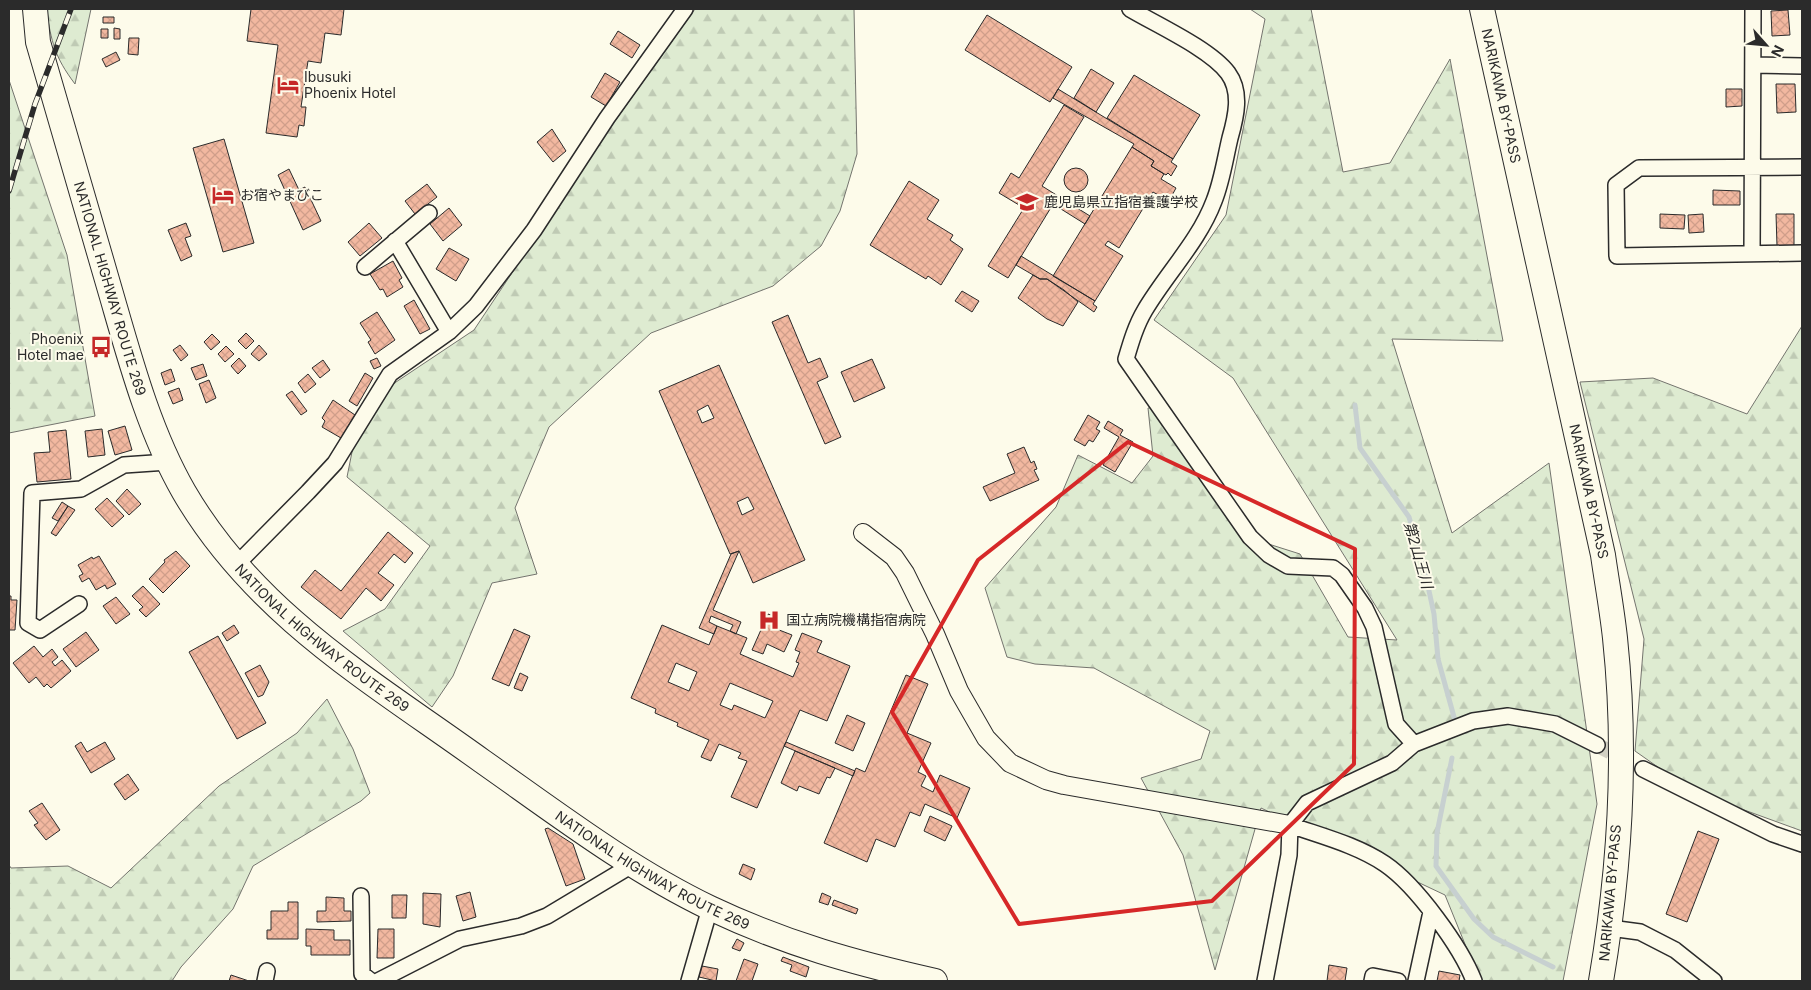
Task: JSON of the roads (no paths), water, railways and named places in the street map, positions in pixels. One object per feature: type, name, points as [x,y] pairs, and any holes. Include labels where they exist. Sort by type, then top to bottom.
[{"type":"highway","name":"NATIONAL HIGHWAY ROUTE 269","points":[[35,9],[38,42],[118,318],[150,416],[168,462],[201,519],[234,566],[278,609],[315,641],[632,865],[710,908],[774,936],[833,957],[935,981]]},
{"type":"highway","name":"NARIKAWA BY-PASS","points":[[1482,9],[1603,555],[1615,638],[1621,757],[1610,928],[1601,981]]},
{"type":"street","points":[[234,566],[308,492],[334,463],[390,374],[449,332],[476,306],[534,230],[606,118],[686,9]]},
{"type":"street","points":[[1130,9],[1212,57],[1232,79],[1236,88],[1236,102],[1234,123],[1214,201],[1197,233],[1145,310],[1133,336],[1126,359],[1250,537],[1269,555],[1288,566],[1333,568],[1342,575],[1365,608],[1374,627],[1396,724],[1414,744]]},
{"type":"street","points":[[1752,254],[1753,9]]},
{"type":"street","points":[[1753,65],[1802,66]]},
{"type":"street","points":[[1802,167],[1639,168],[1616,185],[1617,256],[1802,253]]},
{"type":"street","points":[[365,267],[429,213]]},
{"type":"street","points":[[395,242],[449,332]]},
{"type":"street","points":[[79,604],[40,630],[28,623],[32,493],[82,489],[124,465],[168,462]]},
{"type":"street","points":[[863,532],[894,557],[905,573],[935,634],[959,691],[986,738],[1010,763],[1046,780],[1064,785],[1290,825],[1339,842],[1383,863],[1398,874],[1431,912],[1467,965],[1474,981]]},
{"type":"street","points":[[1265,981],[1289,855],[1290,825],[1307,803],[1392,763],[1414,744],[1473,721],[1508,716],[1555,724],[1597,745]]},
{"type":"street","points":[[1643,769],[1773,834],[1802,844]]},
{"type":"street","points":[[378,981],[460,940],[521,926],[548,916],[632,865]]},
{"type":"street","points":[[361,896],[362,974],[371,981]]},
{"type":"street","points":[[690,981],[710,908]]},
{"type":"street","points":[[1416,981],[1431,912]]},
{"type":"street","points":[[1610,928],[1640,932],[1675,950],[1714,981]]},
{"type":"street","points":[[1372,981],[1373,976],[1398,981]]},
{"type":"waterway","name":"第2山王川","points":[[1355,405],[1360,448],[1409,517],[1426,577],[1434,614],[1438,659],[1454,717]]},
{"type":"waterway","name":"第2山王川","points":[[1452,758],[1437,833],[1436,866],[1474,919],[1493,937],[1553,967]]},
{"type":"tunnel","points":[[1597,745],[1643,769]]},
{"type":"railway","points":[[9,191],[35,104],[71,9]]},
{"type":"place","name":"Ibusuki Phoenix Hotel","points":[[288,85]]},
{"type":"place","name":"お宿やまびこ","points":[[223,195]]},
{"type":"place","name":"鹿児島県立指宿養護学校","points":[[1027,202]]},
{"type":"place","name":"Phoenix Hotel mae","points":[[101,347]]},
{"type":"place","name":"国立病院機構指宿病院","points":[[769,620]]}]
